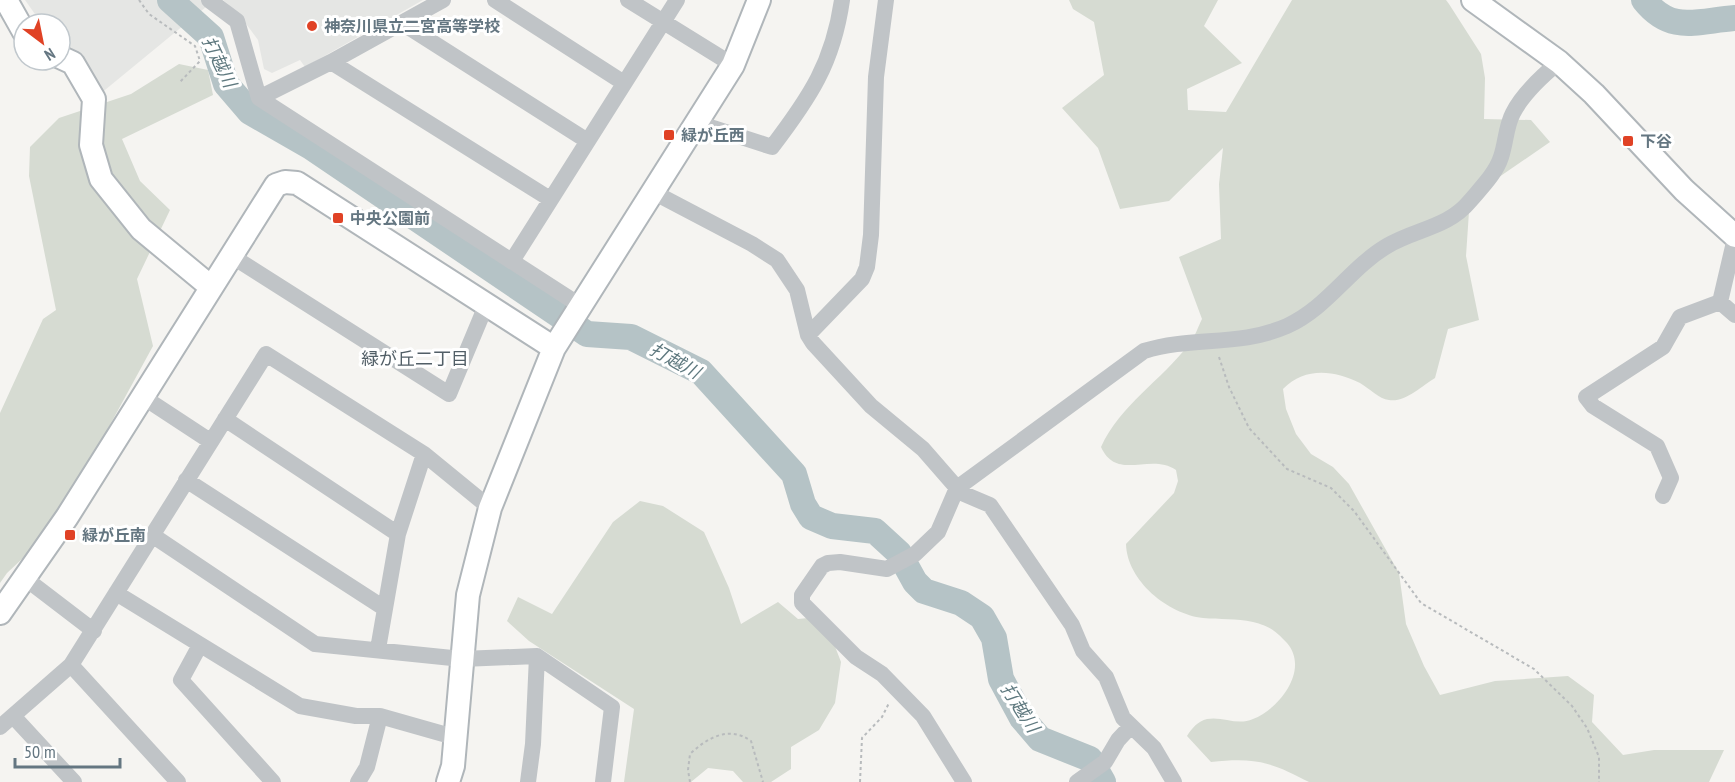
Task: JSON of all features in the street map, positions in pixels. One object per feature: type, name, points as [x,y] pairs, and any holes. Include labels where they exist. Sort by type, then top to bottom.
[{"type":"street","points":[[209,0],[237,21],[259,98],[512,261],[579,310]]},
{"type":"street","points":[[259,98],[331,62],[443,0]]},
{"type":"street","points":[[495,0],[624,82]]},
{"type":"street","points":[[628,0],[733,65]]},
{"type":"street","points":[[512,261],[586,140],[677,0]]},
{"type":"street","points":[[448,782],[453,766],[468,595],[490,508],[557,344],[733,65],[759,0]]},
{"type":"street","points":[[698,123],[772,147],[805,104],[825,68],[837,33],[842,0]]},
{"type":"street","points":[[808,335],[862,279],[867,267],[873,208],[876,77],[886,0]]},
{"type":"street","points":[[1473,0],[1558,62],[1594,94],[1684,190],[1735,237],[1720,302]]},
{"type":"street","points":[[402,23],[586,140]]},
{"type":"street","points":[[331,62],[550,199]]},
{"type":"street","points":[[964,782],[923,716],[882,674],[856,657],[802,603],[802,595],[822,566],[833,561],[893,568],[915,554],[938,532],[957,488],[1097,383],[1144,351],[1170,343],[1218,343],[1264,335],[1290,325],[1315,309],[1359,267],[1388,245],[1442,224],[1461,212],[1489,179],[1501,158],[1513,113],[1541,77],[1558,62]]},
{"type":"street","points":[[72,63],[94,99],[91,145],[101,179],[141,229],[211,287]]},
{"type":"street","points":[[0,613],[26,579],[276,185],[285,182],[297,183],[487,303],[557,344]]},
{"type":"street","points":[[653,192],[752,243],[777,260],[797,290],[808,335],[871,406],[923,449],[957,488],[964,494],[990,505],[1072,625],[1079,645],[1106,677],[1123,718],[1154,748],[1174,782]]},
{"type":"street","points":[[230,255],[449,394],[487,303]]},
{"type":"street","points":[[1720,302],[1735,315]]},
{"type":"street","points":[[1663,496],[1671,478],[1657,446],[1593,406],[1586,397],[1663,347],[1680,317],[1720,302]]},
{"type":"street","points":[[74,782],[6,721],[71,664],[94,631],[266,354],[424,454],[490,508]]},
{"type":"street","points":[[143,397],[210,441]]},
{"type":"street","points":[[225,419],[398,534]]},
{"type":"street","points":[[378,649],[398,534],[424,454]]},
{"type":"street","points":[[186,480],[384,608]]},
{"type":"street","points":[[152,535],[315,644],[462,659],[537,656],[612,707],[603,782]]},
{"type":"street","points":[[26,579],[94,631]]},
{"type":"street","points":[[116,593],[300,706],[356,716],[380,716],[454,737]]},
{"type":"street","points":[[200,645],[181,680],[273,782]]},
{"type":"street","points":[[528,782],[534,744],[537,656]]},
{"type":"street","points":[[71,664],[178,782]]},
{"type":"street","points":[[358,782],[367,767],[380,716]]},
{"type":"street","points":[[1077,782],[1105,762],[1118,740],[1131,726]]},
{"type":"path","points":[[140,0],[149,14],[195,46],[199,53],[200,62],[179,83]]},
{"type":"path","points":[[1218,343],[1219,356],[1230,387],[1249,428],[1266,448],[1287,469],[1331,488],[1354,511],[1421,603],[1534,669],[1572,706],[1587,728],[1599,757],[1599,782]]},
{"type":"path","points":[[860,782],[862,738],[886,711],[892,685]]},
{"type":"path","points":[[690,782],[690,754],[712,738],[732,734],[747,738],[753,744],[763,782]]},
{"type":"shaded area","points":[[25,0],[209,0],[212,2],[94,99],[72,68],[72,12],[34,12]]},
{"type":"shaded area","name":"神奈川県立二宮高等学校","points":[[223,0],[423,0],[305,67],[300,60],[272,73],[264,69],[258,40],[238,13]]},
{"type":"shaded area","points":[[1069,0],[1218,0],[1204,26],[1242,63],[1187,89],[1188,110],[1226,112],[1292,0],[1446,0],[1481,54],[1485,78],[1484,119],[1531,120],[1550,142],[1470,197],[1466,256],[1479,320],[1448,329],[1435,378],[1401,399],[1389,400],[1382,398],[1360,383],[1340,375],[1310,374],[1283,389],[1286,409],[1296,434],[1311,454],[1333,467],[1349,484],[1399,573],[1406,624],[1424,666],[1440,695],[1495,681],[1568,676],[1594,695],[1592,722],[1623,755],[1654,750],[1724,750],[1709,782],[1309,782],[1262,763],[1240,760],[1211,762],[1187,736],[1196,725],[1204,720],[1213,718],[1247,721],[1273,707],[1281,698],[1293,676],[1295,665],[1293,654],[1287,643],[1268,627],[1247,621],[1190,615],[1164,603],[1142,583],[1128,558],[1126,544],[1174,493],[1178,481],[1176,470],[1166,465],[1116,463],[1101,447],[1109,432],[1130,405],[1189,344],[1202,319],[1179,257],[1221,239],[1219,184],[1223,148],[1169,201],[1120,209],[1098,148],[1062,108],[1104,75],[1094,22],[1073,9]]},
{"type":"shaded area","points":[[179,64],[208,70],[213,95],[122,139],[140,181],[170,210],[137,279],[153,346],[52,531],[7,573],[0,583],[0,413],[43,319],[56,310],[29,176],[30,147],[59,118],[131,94]]},
{"type":"shaded area","points":[[640,501],[663,506],[704,532],[729,588],[741,624],[778,602],[798,619],[808,618],[831,636],[841,662],[835,703],[819,730],[791,747],[791,769],[771,782],[743,782],[733,771],[708,768],[691,782],[624,782],[634,709],[529,641],[507,621],[518,597],[552,614],[613,522]]},
{"type":"waterway","name":"打越川","points":[[170,0],[211,37],[226,84],[250,112],[311,147],[587,334],[631,337],[701,372],[794,474],[803,504],[811,517],[832,526],[875,531],[899,553],[915,582],[924,591],[961,603],[982,617],[994,638],[1001,679],[1022,718],[1040,739],[1090,759],[1103,782]]},
{"type":"waterway","points":[[1644,0],[1654,11],[1674,21],[1696,23],[1735,18]]},
{"type":"place","name":"神奈川県立二宮高等学校","points":[[312,26]]},
{"type":"place","name":"緑が丘西","points":[[669,135]]},
{"type":"place","name":"下谷","points":[[1628,141]]},
{"type":"place","name":"中央公園前","points":[[338,218]]},
{"type":"place","name":"緑が丘南","points":[[70,535]]},
{"type":"district","name":"緑が丘二丁目","points":[[415,359]]}]
